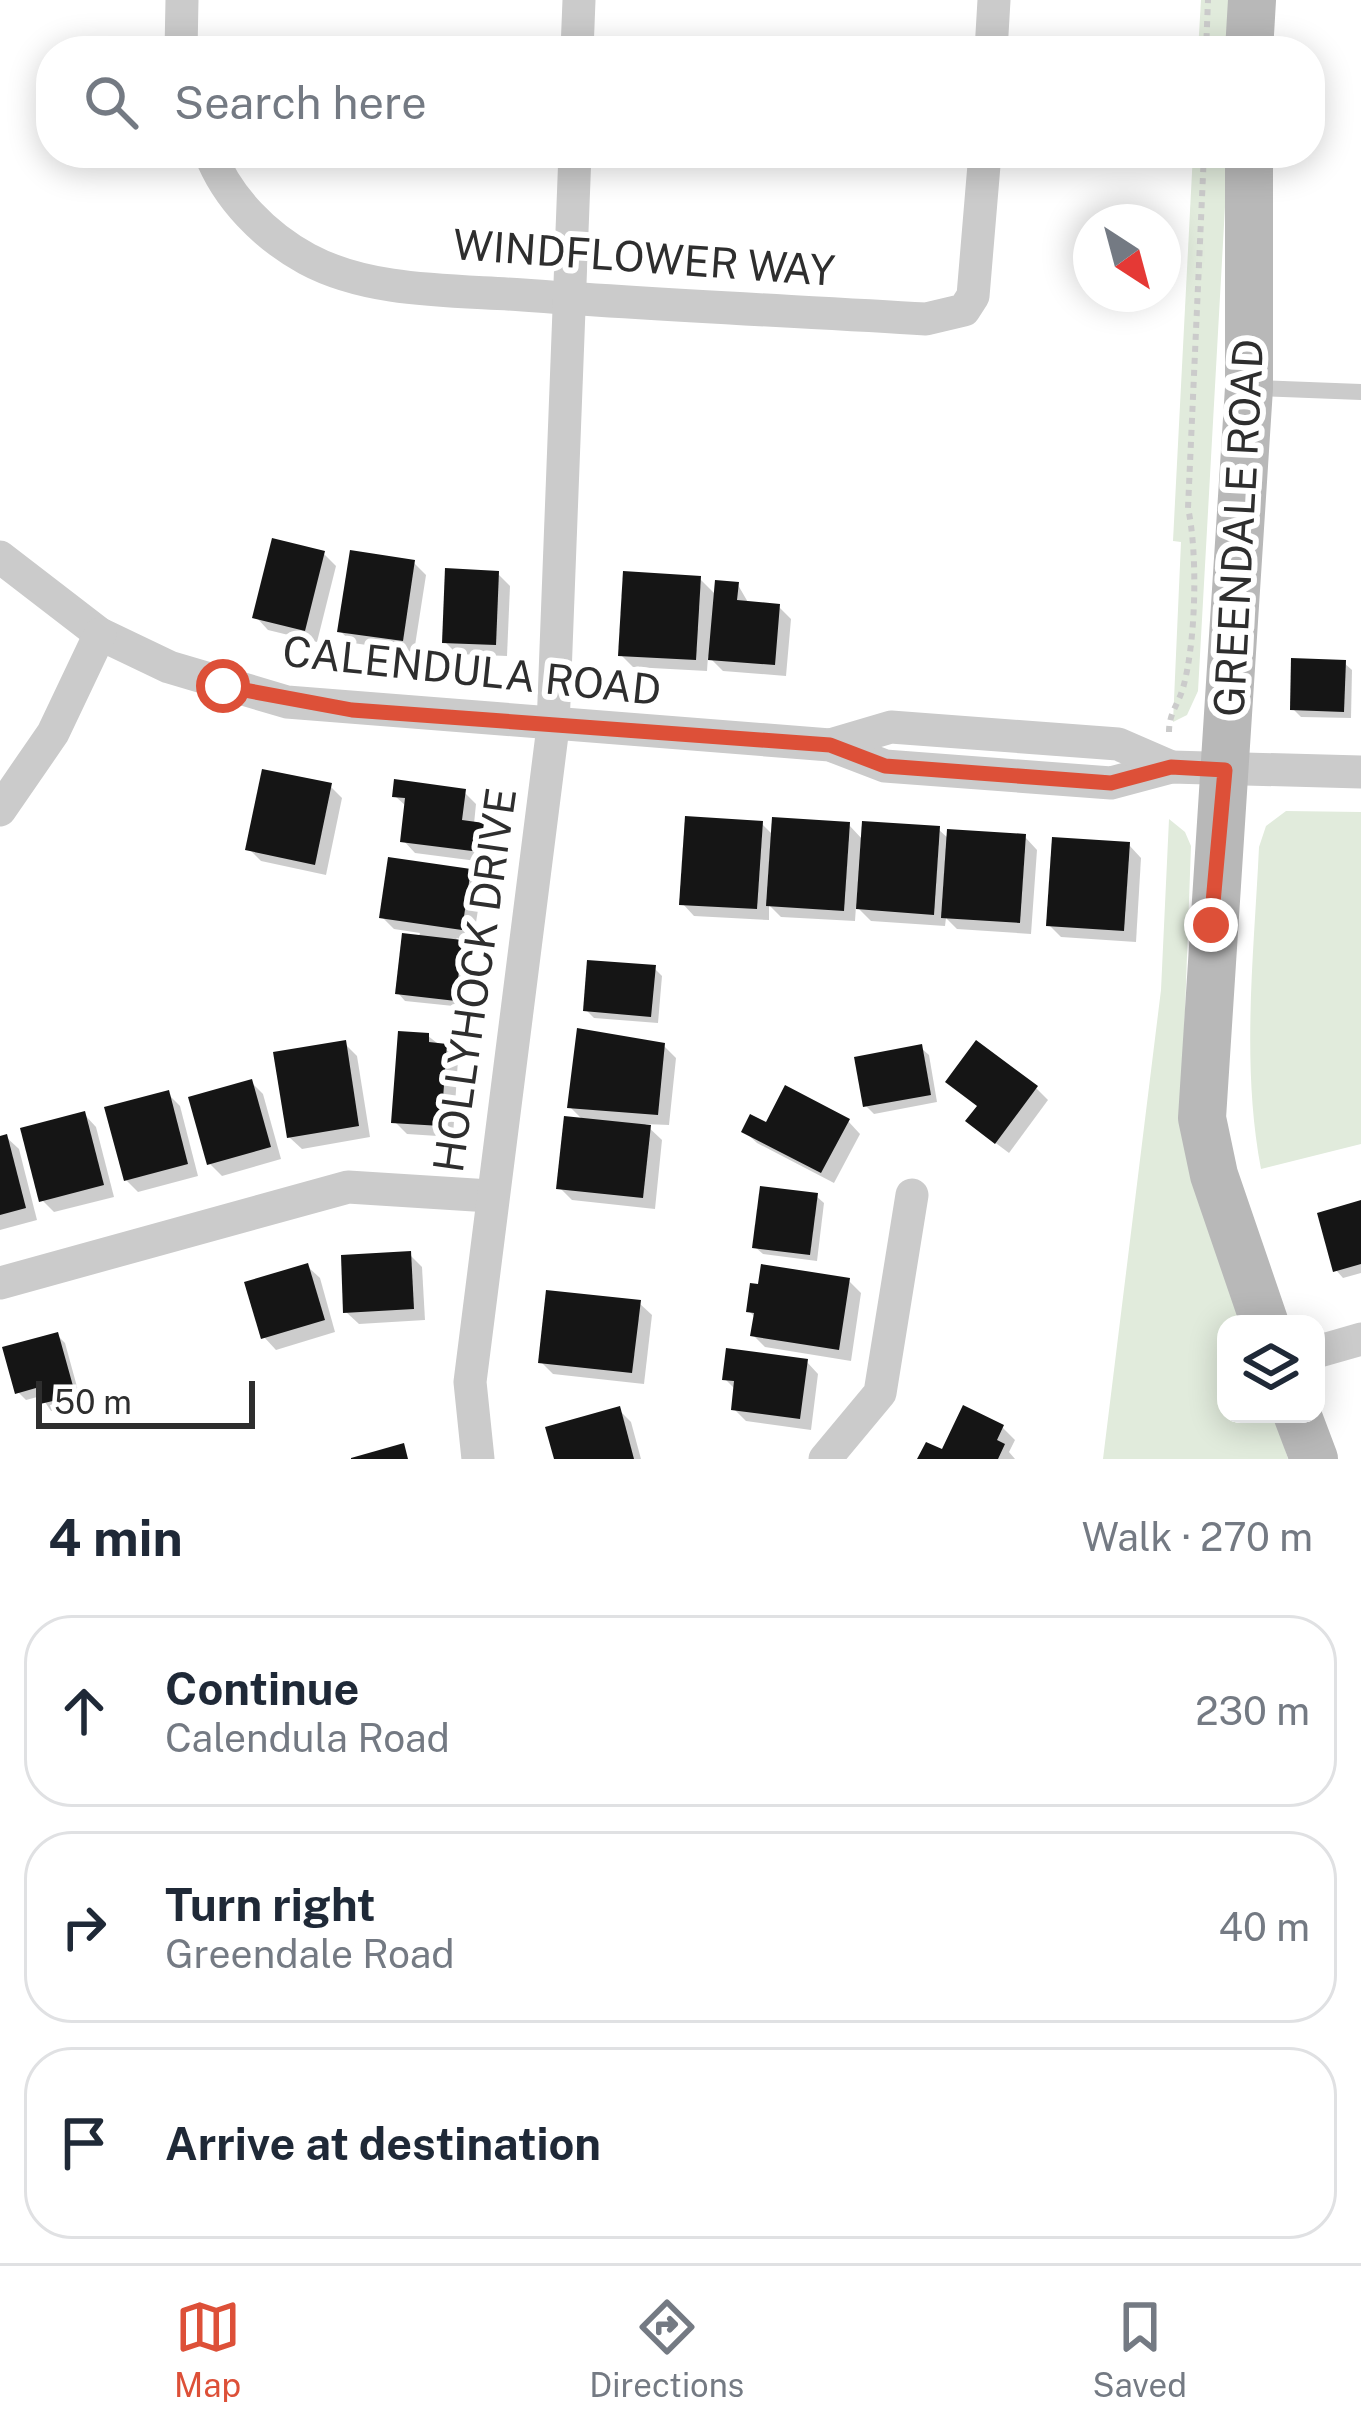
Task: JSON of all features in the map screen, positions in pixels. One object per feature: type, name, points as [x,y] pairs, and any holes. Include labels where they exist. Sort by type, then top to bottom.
[{"type":"street","points":[[181,36],[182,0]]},
{"type":"street","points":[[578,36],[579,0]]},
{"type":"street","points":[[992,36],[994,0]]},
{"type":"street","points":[[1250,36],[1252,0]]},
{"type":"street","name":"WINDFLOWER WAY","points":[[216,168],[260,227],[309,260],[367,280],[571,299],[926,319],[964,310],[977,284],[984,168]]},
{"type":"street","name":"HOLLYHOCK DRIVE","points":[[478,1459],[470,1382],[490,1196],[554,728],[574,168]]},
{"type":"street","name":"GREENDALE ROAD","points":[[1249,168],[1249,388],[1202,1118],[1214,1174],[1262,1315]]},
{"type":"street","name":"CALENDULA ROAD","points":[[0,557],[100,634],[170,667],[287,702],[554,728],[830,745],[891,727],[1118,744],[1171,767],[1361,772]]},
{"type":"street","points":[[0,810],[52,733],[100,634]]},
{"type":"street","points":[[0,1283],[349,1186],[490,1196]]},
{"type":"street","points":[[825,1459],[880,1394],[912,1195]]},
{"type":"street","points":[[1325,1349],[1361,1339]]},
{"type":"street","points":[[1300,1423],[1313,1459]]},
{"type":"lane","points":[[1249,388],[1361,392]]},
{"type":"path","points":[[1207,36],[1208,0]]},
{"type":"path","points":[[1171,767],[1169,716],[1183,687],[1196,561],[1188,508],[1203,168]]},
{"type":"green space","points":[[1201,0],[1236,0],[1234,36],[1199,36]]},
{"type":"green space","points":[[1192,168],[1227,168],[1198,691],[1187,715],[1173,722],[1181,542],[1173,541]]},
{"type":"green space","points":[[1286,811],[1361,812],[1361,1144],[1261,1169],[1250,1049],[1259,847],[1266,826]]},
{"type":"green space","points":[[1169,819],[1185,832],[1191,846],[1183,1066],[1246,1315],[1217,1315],[1217,1423],[1278,1423],[1288,1459],[1103,1459],[1161,990]]},
{"type":"building","points":[[272,538],[325,551],[305,631],[252,618]]},
{"type":"building","points":[[350,550],[415,560],[403,641],[337,632]]},
{"type":"building","points":[[445,568],[499,571],[496,645],[442,643]]},
{"type":"building","points":[[623,571],[701,576],[696,660],[618,656]]},
{"type":"building","points":[[715,580],[739,582],[737,600],[780,604],[775,665],[708,660]]},
{"type":"building","points":[[1291,658],[1346,660],[1344,712],[1290,710]]},
{"type":"building","points":[[262,769],[332,783],[315,865],[245,850]]},
{"type":"building","points":[[394,779],[466,789],[462,820],[484,823],[480,852],[400,842],[405,798],[392,797]]},
{"type":"building","points":[[685,816],[763,821],[757,909],[679,905]]},
{"type":"building","points":[[772,817],[850,822],[844,911],[766,906]]},
{"type":"building","points":[[862,821],[940,826],[934,915],[856,909]]},
{"type":"building","points":[[947,829],[1026,834],[1020,923],[941,918]]},
{"type":"building","points":[[1052,837],[1130,842],[1124,931],[1046,926]]},
{"type":"building","points":[[388,857],[471,869],[462,930],[379,918]]},
{"type":"building","points":[[402,933],[462,940],[456,1001],[395,994]]},
{"type":"building","points":[[587,960],[656,965],[651,1017],[583,1011]]},
{"type":"building","points":[[577,1028],[665,1043],[658,1115],[567,1108]]},
{"type":"building","points":[[398,1031],[429,1033],[429,1042],[447,1044],[441,1126],[391,1123]]},
{"type":"building","points":[[346,1040],[359,1126],[287,1138],[273,1052]]},
{"type":"building","points":[[976,1040],[1038,1086],[995,1144],[965,1121],[977,1106],[945,1082]]},
{"type":"building","points":[[922,1044],[931,1095],[863,1107],[854,1057]]},
{"type":"building","points":[[252,1079],[271,1147],[207,1165],[188,1097]]},
{"type":"building","points":[[785,1085],[850,1119],[821,1173],[741,1132],[750,1114],[766,1122]]},
{"type":"building","points":[[169,1090],[188,1164],[124,1181],[104,1107]]},
{"type":"building","points":[[85,1111],[104,1185],[39,1202],[20,1128]]},
{"type":"building","points":[[564,1116],[651,1125],[643,1198],[556,1189]]},
{"type":"building","points":[[7,1134],[26,1208],[0,1215],[0,1136]]},
{"type":"building","points":[[760,1186],[818,1193],[810,1255],[752,1248]]},
{"type":"building","points":[[1361,1200],[1361,1264],[1333,1272],[1317,1213]]},
{"type":"building","points":[[411,1251],[414,1309],[343,1313],[341,1255]]},
{"type":"building","points":[[308,1263],[325,1320],[261,1339],[244,1282]]},
{"type":"building","points":[[761,1264],[850,1278],[839,1350],[750,1336],[754,1313],[746,1312],[750,1283],[758,1284]]},
{"type":"building","points":[[546,1290],[641,1300],[632,1373],[538,1363]]},
{"type":"building","points":[[58,1332],[73,1386],[55,1391],[57,1400],[40,1404],[36,1388],[15,1394],[2,1347]]},
{"type":"building","points":[[726,1348],[808,1359],[800,1419],[731,1410],[734,1381],[722,1380]]},
{"type":"building","points":[[963,1405],[1004,1425],[997,1440],[1005,1444],[998,1459],[917,1459],[926,1442],[942,1449]]},
{"type":"building","points":[[620,1406],[634,1459],[554,1459],[545,1427]]},
{"type":"building","points":[[404,1443],[408,1459],[351,1459],[351,1458]]},
{"type":"route","points":[[223,686],[287,702],[352,710],[830,745],[885,766],[1111,783],[1171,767],[1225,770],[1211,925]]}]
